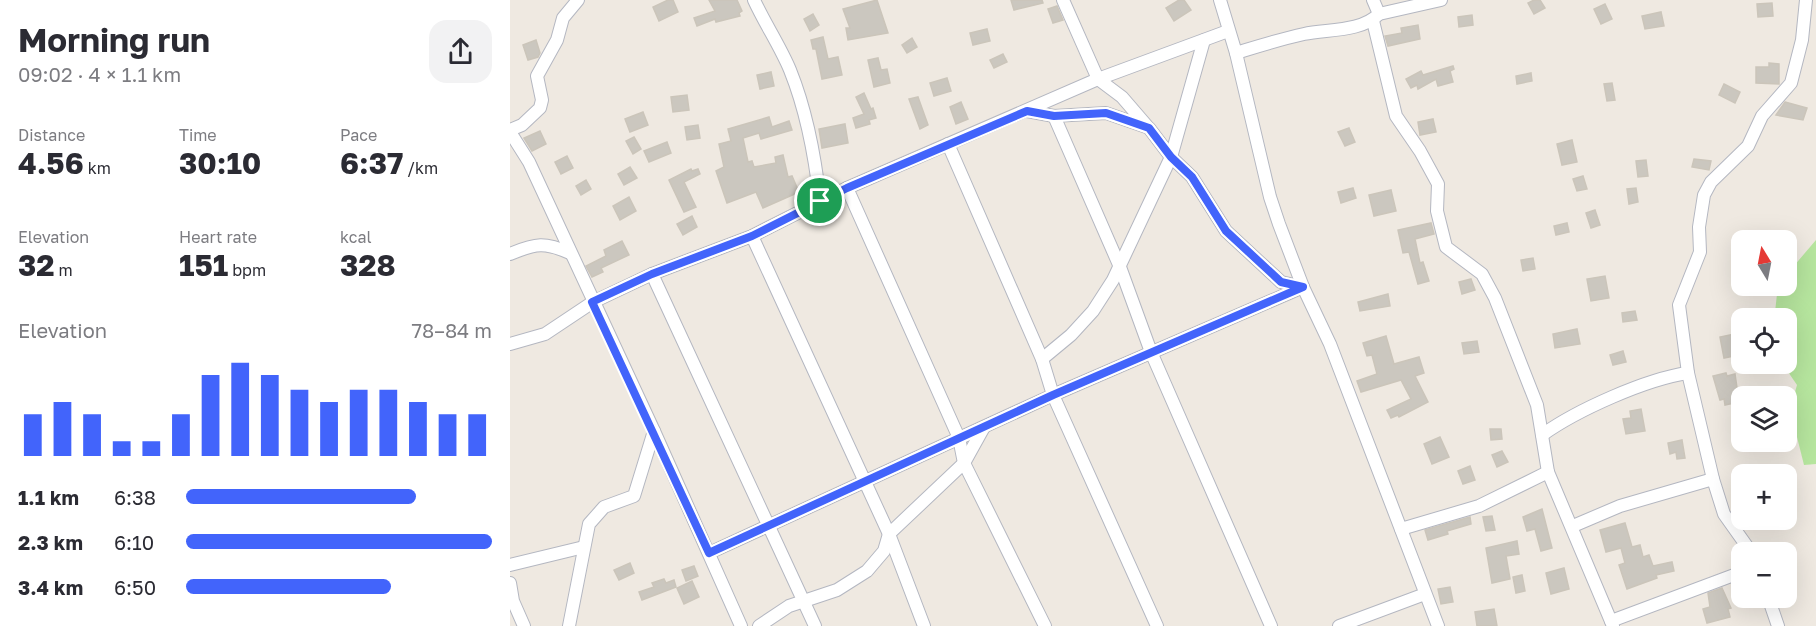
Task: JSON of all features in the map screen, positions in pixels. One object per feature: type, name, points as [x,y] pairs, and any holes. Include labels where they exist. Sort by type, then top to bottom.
[{"type":"street","points":[[578,0],[564,18],[557,40],[537,76],[542,100],[540,108],[522,125],[510,131],[529,162],[592,302],[654,430],[741,626]]},
{"type":"street","points":[[754,0],[789,68],[805,112],[814,153],[820,201]]},
{"type":"street","points":[[1063,0],[1098,79],[1122,97],[1171,157],[1192,177],[1226,231],[1281,282],[1303,287]]},
{"type":"street","points":[[1220,0],[1236,53],[1270,196],[1303,287],[1330,344],[1438,626]]},
{"type":"street","points":[[1373,0],[1396,116],[1420,151],[1438,184],[1437,211],[1446,247],[1482,274],[1496,298],[1537,405],[1548,472],[1573,526],[1612,624],[1731,576]]},
{"type":"street","points":[[1236,53],[1304,34],[1347,28],[1376,17],[1441,0]]},
{"type":"street","points":[[1744,542],[1724,514],[1713,479],[1688,373],[1679,305],[1700,252],[1699,227],[1704,195],[1712,182],[1748,146],[1762,116],[1791,83],[1802,40],[1806,0]]},
{"type":"street","points":[[510,344],[545,334],[592,302],[652,274],[752,236],[847,188],[1098,79],[1228,31]]},
{"type":"street","points":[[1042,359],[1071,336],[1093,310],[1120,267],[1171,157],[1204,40]]},
{"type":"street","points":[[1027,111],[1054,116],[1106,113],[1149,128]]},
{"type":"street","points":[[1054,116],[1120,267],[1151,352],[1271,626]]},
{"type":"street","points":[[948,144],[1042,359],[1053,395],[1157,626]]},
{"type":"street","points":[[847,188],[959,438],[964,463],[1045,626]]},
{"type":"street","points":[[752,236],[888,534],[924,626]]},
{"type":"street","points":[[510,254],[529,245],[549,244],[570,253]]},
{"type":"street","points":[[652,274],[815,626]]},
{"type":"street","points":[[709,553],[766,524],[1053,395],[1303,287]]},
{"type":"street","points":[[1542,435],[1588,409],[1654,381],[1688,373]]},
{"type":"street","points":[[759,626],[804,599],[837,590],[867,571],[884,551],[888,534],[964,463],[984,427]]},
{"type":"street","points":[[569,626],[590,524],[604,507],[634,496],[654,430]]},
{"type":"street","points":[[1401,529],[1479,506],[1548,472]]},
{"type":"street","points":[[1573,526],[1620,506],[1713,479]]},
{"type":"street","points":[[510,565],[584,547]]},
{"type":"street","points":[[510,583],[513,601],[524,626]]},
{"type":"street","points":[[1339,626],[1425,594]]},
{"type":"street","points":[[1772,608],[1778,626]]},
{"type":"green space","points":[[1816,240],[1816,464],[1804,465],[1797,437],[1797,385],[1790,374],[1797,374],[1797,308],[1775,308],[1777,296],[1797,296],[1797,262]]},
{"type":"building","points":[[673,0],[678,12],[659,21],[653,7]]},
{"type":"building","points":[[709,0],[737,0],[742,11],[739,13],[740,16],[716,22],[715,19],[697,26],[694,18],[715,11]]},
{"type":"building","points":[[877,0],[888,33],[848,40],[846,28],[850,28],[843,9]]},
{"type":"building","points":[[1011,0],[1042,0],[1043,3],[1014,10]]},
{"type":"building","points":[[1179,0],[1184,0],[1191,10],[1174,21],[1166,8]]},
{"type":"building","points":[[1540,0],[1545,8],[1534,14],[1528,3]]},
{"type":"building","points":[[1772,3],[1773,16],[1758,17],[1757,4]]},
{"type":"building","points":[[1605,4],[1612,19],[1601,24],[1594,9]]},
{"type":"building","points":[[1057,6],[1063,20],[1053,23],[1048,9]]},
{"type":"building","points":[[1661,12],[1664,26],[1645,29],[1642,16]]},
{"type":"building","points":[[813,14],[819,25],[810,31],[804,19]]},
{"type":"building","points":[[1472,15],[1473,25],[1459,27],[1458,17]]},
{"type":"building","points":[[1418,25],[1420,39],[1388,46],[1385,36],[1402,33],[1401,28]]},
{"type":"building","points":[[987,29],[990,41],[973,45],[970,33]]},
{"type":"building","points":[[823,37],[828,59],[838,57],[842,75],[822,79],[816,49],[813,49],[811,40]]},
{"type":"building","points":[[912,38],[917,47],[907,53],[902,45]]},
{"type":"building","points":[[536,40],[540,53],[538,57],[528,60],[523,45]]},
{"type":"building","points":[[1003,54],[1007,62],[994,68],[990,60]]},
{"type":"building","points":[[878,58],[881,70],[887,69],[890,83],[874,87],[868,60]]},
{"type":"building","points":[[1769,63],[1779,64],[1779,84],[1756,83],[1756,67],[1769,67]]},
{"type":"building","points":[[1453,66],[1454,69],[1450,71],[1453,82],[1438,86],[1436,79],[1418,89],[1417,85],[1411,88],[1406,79],[1421,71],[1423,75]]},
{"type":"building","points":[[771,72],[774,86],[760,89],[757,75]]},
{"type":"building","points":[[1531,73],[1532,81],[1517,84],[1516,76]]},
{"type":"building","points":[[947,78],[951,91],[934,96],[930,83]]},
{"type":"building","points":[[1612,83],[1615,100],[1607,101],[1604,84]]},
{"type":"building","points":[[1724,84],[1740,92],[1735,103],[1719,95]]},
{"type":"building","points":[[864,93],[876,118],[869,120],[870,124],[856,128],[853,118],[864,114],[856,97]]},
{"type":"building","points":[[687,95],[689,110],[673,112],[671,97]]},
{"type":"building","points":[[918,97],[928,125],[920,129],[909,99]]},
{"type":"building","points":[[961,102],[968,119],[956,124],[950,107]]},
{"type":"building","points":[[1785,102],[1807,108],[1803,120],[1776,115]]},
{"type":"building","points":[[643,112],[648,125],[630,132],[625,119]]},
{"type":"building","points":[[769,117],[772,127],[789,121],[792,130],[761,139],[759,133],[743,138],[748,162],[752,161],[754,167],[776,163],[775,157],[783,155],[788,177],[792,176],[799,192],[763,208],[756,192],[727,203],[716,171],[724,167],[719,144],[731,141],[728,129]]},
{"type":"building","points":[[1433,119],[1436,132],[1420,135],[1418,122]]},
{"type":"building","points":[[845,124],[848,143],[822,148],[819,129]]},
{"type":"building","points":[[698,125],[700,138],[687,140],[685,127]]},
{"type":"building","points":[[1349,128],[1355,142],[1345,146],[1338,132]]},
{"type":"building","points":[[540,131],[546,144],[532,151],[524,138]]},
{"type":"building","points":[[634,137],[641,149],[633,154],[626,141]]},
{"type":"building","points":[[1572,140],[1577,162],[1562,165],[1557,144]]},
{"type":"building","points":[[667,142],[671,153],[649,162],[644,151]]},
{"type":"building","points":[[567,156],[573,168],[561,174],[555,162]]},
{"type":"building","points":[[1694,159],[1711,161],[1709,170],[1692,167]]},
{"type":"building","points":[[1646,160],[1648,176],[1638,177],[1636,161]]},
{"type":"building","points":[[630,167],[637,178],[624,185],[618,174]]},
{"type":"building","points":[[691,169],[692,171],[698,169],[700,174],[684,182],[696,207],[684,212],[669,180]]},
{"type":"building","points":[[1583,176],[1587,189],[1577,191],[1573,179]]},
{"type":"building","points":[[586,180],[591,189],[581,195],[576,186]]},
{"type":"building","points":[[1353,188],[1356,198],[1341,203],[1338,192]]},
{"type":"building","points":[[1636,188],[1638,202],[1629,204],[1627,189]]},
{"type":"building","points":[[1391,190],[1396,211],[1374,216],[1369,195]]},
{"type":"building","points":[[629,197],[636,211],[620,220],[613,206]]},
{"type":"building","points":[[1595,210],[1600,225],[1591,228],[1586,213]]},
{"type":"building","points":[[692,216],[697,227],[683,235],[677,224]]},
{"type":"building","points":[[1431,223],[1434,234],[1415,239],[1420,263],[1423,262],[1429,281],[1418,284],[1409,252],[1403,253],[1398,230]]},
{"type":"building","points":[[1567,223],[1569,232],[1556,235],[1554,226]]},
{"type":"building","points":[[622,241],[629,255],[601,268],[603,272],[592,277],[586,266],[606,256],[604,250]]},
{"type":"building","points":[[1533,258],[1535,269],[1523,271],[1521,260]]},
{"type":"building","points":[[1605,276],[1609,298],[1591,301],[1587,279]]},
{"type":"building","points":[[1471,279],[1475,290],[1462,294],[1459,282]]},
{"type":"building","points":[[1388,294],[1390,306],[1360,311],[1358,302]]},
{"type":"building","points":[[1635,311],[1637,320],[1623,322],[1622,313]]},
{"type":"building","points":[[1577,329],[1580,344],[1555,348],[1553,334]]},
{"type":"building","points":[[1731,335],[1731,357],[1724,358],[1720,337]]},
{"type":"building","points":[[1386,336],[1394,364],[1419,357],[1424,373],[1415,376],[1428,402],[1399,417],[1398,415],[1391,418],[1387,410],[1411,399],[1401,380],[1361,392],[1357,381],[1377,374],[1372,355],[1367,356],[1363,343]]},
{"type":"building","points":[[1477,341],[1479,352],[1464,354],[1462,343]]},
{"type":"building","points":[[1623,351],[1626,362],[1613,365],[1610,355]]},
{"type":"building","points":[[1726,373],[1727,376],[1735,374],[1737,386],[1731,386],[1731,404],[1725,405],[1724,399],[1720,400],[1713,376]]},
{"type":"building","points":[[1641,409],[1645,431],[1626,434],[1623,419],[1631,418],[1630,411]]},
{"type":"building","points":[[1490,429],[1501,429],[1502,439],[1491,440]]},
{"type":"building","points":[[1440,437],[1449,457],[1432,464],[1424,444]]},
{"type":"building","points":[[1682,440],[1685,458],[1677,459],[1676,452],[1670,454],[1668,443]]},
{"type":"building","points":[[1502,451],[1508,462],[1497,467],[1492,455]]},
{"type":"building","points":[[1470,466],[1475,480],[1463,484],[1458,471]]},
{"type":"building","points":[[1542,509],[1552,548],[1541,551],[1535,529],[1527,531],[1523,517]]},
{"type":"building","points":[[1492,516],[1495,530],[1486,531],[1483,517]]},
{"type":"building","points":[[1470,517],[1471,524],[1447,531],[1448,534],[1428,540],[1425,530]]},
{"type":"building","points":[[1625,523],[1632,547],[1640,545],[1643,557],[1649,555],[1653,566],[1672,562],[1674,571],[1656,575],[1657,578],[1627,589],[1619,565],[1625,563],[1621,548],[1606,552],[1600,530]]},
{"type":"building","points":[[1517,541],[1519,554],[1506,556],[1510,579],[1492,583],[1486,548]]},
{"type":"building","points":[[630,563],[634,573],[619,580],[614,570]]},
{"type":"building","points":[[694,566],[698,576],[686,581],[682,570]]},
{"type":"building","points":[[1564,568],[1569,589],[1551,594],[1546,573]]},
{"type":"building","points":[[1522,575],[1525,591],[1516,593],[1513,577]]},
{"type":"building","points":[[664,579],[666,583],[674,580],[676,587],[642,600],[639,592],[654,587],[652,583]]},
{"type":"building","points":[[692,581],[699,597],[684,604],[677,588]]},
{"type":"building","points":[[1450,587],[1453,602],[1441,604],[1438,589]]},
{"type":"building","points":[[1722,588],[1731,608],[1728,609],[1730,617],[1707,623],[1703,609],[1710,607],[1708,593]]},
{"type":"building","points":[[1494,609],[1497,626],[1477,626],[1475,612]]},
{"type":"route","points":[[1027,111],[1054,116],[1106,113],[1149,128],[1161,140],[1171,157],[1192,177],[1226,231],[1281,282],[1303,287],[1053,395],[766,524],[709,553],[654,430],[592,302],[652,274],[752,236],[820,201],[1027,111]]}]
